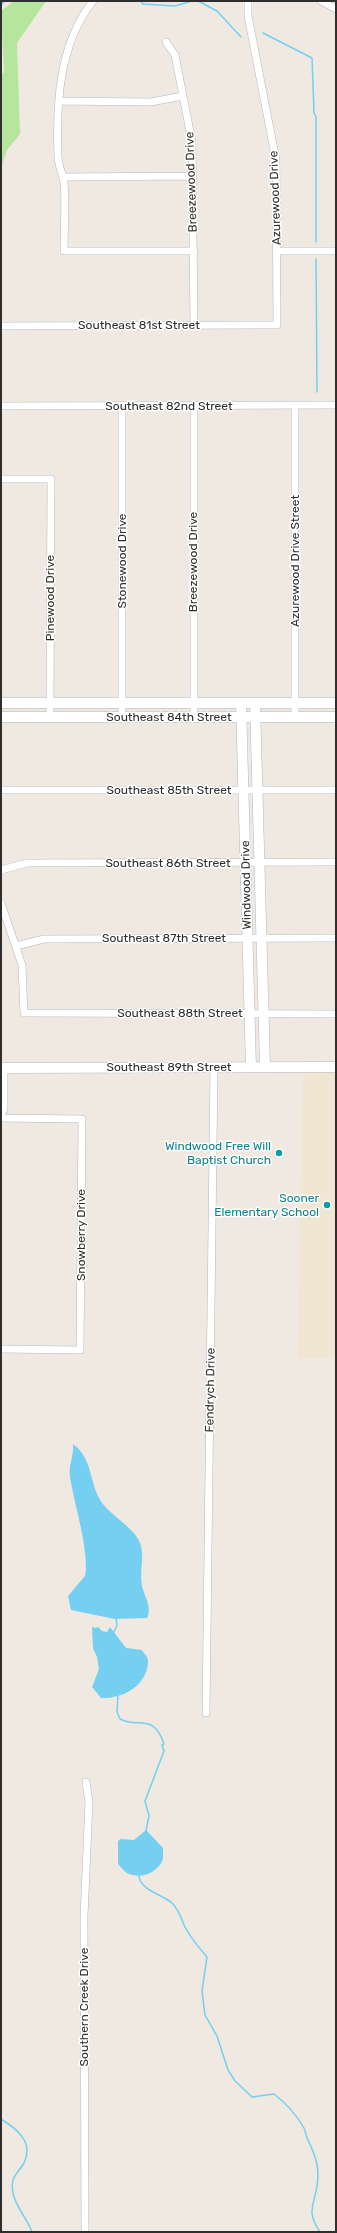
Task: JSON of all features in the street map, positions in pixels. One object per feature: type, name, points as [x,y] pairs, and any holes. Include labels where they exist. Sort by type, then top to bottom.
[{"type":"street","points":[[93,1],[84,14],[70,43],[63,69],[59,101],[58,157],[63,177],[64,251],[194,251]]},
{"type":"street","name":"Azurewood Drive","points":[[248,1],[248,16],[276,160],[277,325]]},
{"type":"street","points":[[321,1],[336,10]]},
{"type":"street","name":"Breezewood Drive","points":[[166,42],[175,55],[192,142],[194,176],[194,325]]},
{"type":"street","points":[[59,101],[151,102],[183,96]]},
{"type":"street","points":[[63,177],[194,176]]},
{"type":"street","points":[[277,251],[336,251]]},
{"type":"street","name":"Southeast 81st Street","points":[[1,326],[277,325]]},
{"type":"street","name":"Azurewood Drive Street","points":[[295,405],[295,717]]},
{"type":"street","name":"Southeast 82nd Street","points":[[1,406],[336,405]]},
{"type":"street","name":"Stonewood Drive","points":[[122,406],[122,717]]},
{"type":"street","name":"Breezewood Drive","points":[[194,406],[194,718]]},
{"type":"street","name":"Pinewood Drive","points":[[1,480],[51,479],[50,717]]},
{"type":"street","name":"Southeast 84th Street","points":[[1,703],[336,703]]},
{"type":"street","name":"Windwood Drive","points":[[241,703],[251,1067]]},
{"type":"street","name":"Windwood Drive","points":[[255,703],[265,1067]]},
{"type":"street","name":"Southeast 84th Street","points":[[1,717],[336,717]]},
{"type":"street","name":"Southeast 85th Street","points":[[1,790],[336,790]]},
{"type":"street","name":"Southeast 86th Street","points":[[1,870],[27,862],[336,862]]},
{"type":"street","points":[[1,903],[16,946]]},
{"type":"street","name":"Southeast 87th Street","points":[[16,946],[44,939],[247,937],[336,938]]},
{"type":"street","name":"Southeast 88th Street","points":[[16,946],[23,969],[24,1013],[336,1014]]},
{"type":"street","name":"Fendrych Drive","points":[[206,1713],[214,1067]]},
{"type":"street","name":"Southeast 89th Street","points":[[2,1068],[336,1067]]},
{"type":"street","points":[[1,1117],[4,1108],[2,1068]]},
{"type":"street","name":"Snowberry Drive","points":[[1,1117],[82,1119],[80,1350],[1,1349]]},
{"type":"street","name":"Southern Creek Drive","points":[[84,2232],[84,1916],[89,1802],[86,1782]]},
{"type":"shaded area","points":[[336,1070],[336,1358],[298,1358],[303,1073]]},
{"type":"green space","points":[[14,1],[46,1],[17,43],[20,134],[7,150],[1,168],[1,75],[4,72],[1,11]]},
{"type":"water","points":[[73,1444],[80,1450],[88,1464],[102,1503],[133,1533],[140,1543],[142,1553],[141,1581],[149,1610],[147,1618],[115,1619],[71,1610],[68,1596],[85,1576],[86,1569],[86,1557],[82,1534],[70,1477]]},
{"type":"water","points":[[92,1627],[98,1627],[102,1631],[107,1632],[110,1627],[126,1648],[142,1650],[147,1656],[147,1670],[139,1684],[133,1689],[118,1696],[101,1698],[92,1687],[99,1669],[97,1657],[93,1648]]},
{"type":"water","points":[[146,1830],[163,1848],[163,1859],[157,1868],[148,1874],[137,1876],[132,1875],[126,1872],[118,1864],[118,1841],[121,1839],[134,1840]]},
{"type":"waterway","points":[[1,5],[5,1]]},
{"type":"waterway","points":[[141,1],[143,4],[175,6],[192,1]]},
{"type":"waterway","points":[[198,1],[217,11],[241,37]]},
{"type":"waterway","points":[[263,33],[312,58],[314,113],[316,117],[316,242]]},
{"type":"waterway","points":[[316,259],[317,392]]},
{"type":"waterway","points":[[114,1632],[117,1625],[116,1619]]},
{"type":"waterway","points":[[118,1695],[117,1712],[120,1719],[126,1722],[145,1723],[150,1725],[160,1734],[164,1744],[162,1745],[164,1751],[145,1801],[149,1816],[146,1831]]},
{"type":"waterway","points":[[139,1876],[143,1885],[152,1892],[172,1903],[178,1911],[190,1935],[207,1957],[202,1991],[205,2015],[217,2036],[228,2070],[235,2081],[252,2097],[274,2094],[291,2110],[304,2128],[318,2169],[318,2180],[312,2213],[313,2219],[320,2232]]},
{"type":"waterway","points":[[1,2119],[18,2132],[25,2142],[27,2149],[27,2155],[24,2163],[13,2179],[12,2187],[16,2203],[32,2232]]},
{"type":"place","name":"Windwood Free Will Baptist Church","points":[[279,1153]]},
{"type":"place","name":"Sooner Elementary School","points":[[327,1205]]}]
